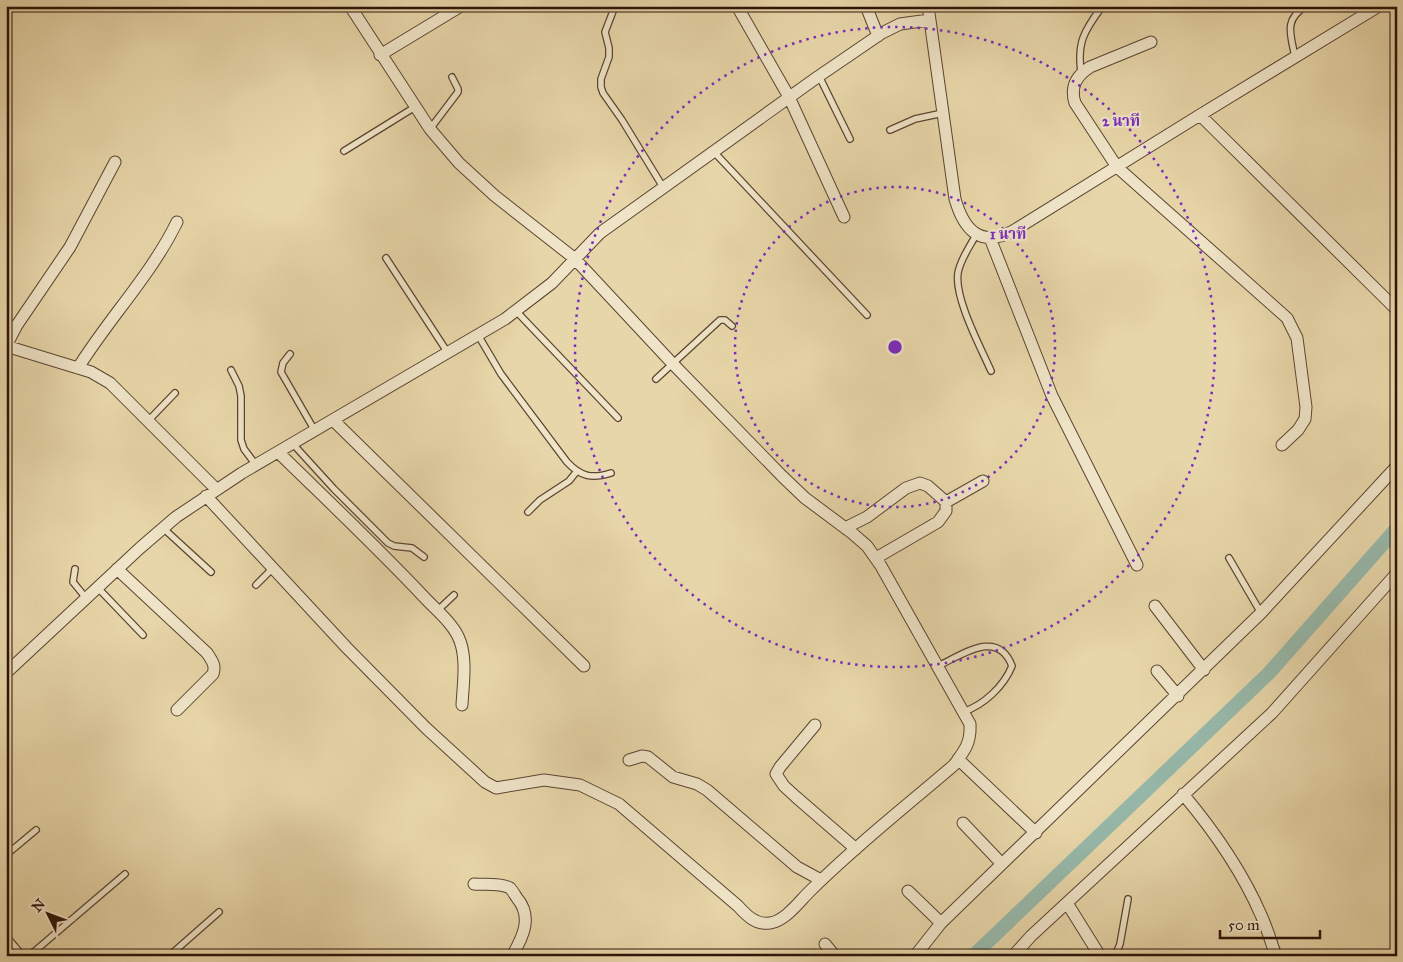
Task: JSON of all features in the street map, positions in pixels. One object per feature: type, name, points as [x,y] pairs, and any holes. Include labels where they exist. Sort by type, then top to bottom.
[{"type":"street","points":[[115,162],[70,247],[26,312],[6,346],[91,372],[110,382],[148,421],[274,568],[353,654],[426,728],[485,782],[496,788],[516,783],[544,780],[580,785],[619,804],[749,918],[760,923],[772,923],[784,917],[821,880],[954,765],[965,751],[970,738],[970,724],[876,558],[867,546],[805,498],[672,363],[574,258],[495,196],[459,164],[430,128],[380,55],[350,6]]},
{"type":"street","points":[[380,55],[461,6]]},
{"type":"street","points":[[737,6],[789,98],[844,217]]},
{"type":"street","points":[[866,6],[878,36]]},
{"type":"street","points":[[928,6],[955,198],[963,219],[976,235],[990,238],[1004,236],[1013,231],[1379,6]]},
{"type":"street","points":[[6,673],[163,528],[211,493],[516,311],[552,283],[600,233],[819,76],[878,36],[900,24],[929,20]]},
{"type":"street","points":[[1151,42],[1081,72],[1073,86],[1072,95],[1075,103],[1117,167],[1287,318],[1297,338],[1306,407],[1305,419],[1298,430],[1282,445]]},
{"type":"street","points":[[1200,115],[1397,310]]},
{"type":"street","points":[[78,368],[110,320],[153,264],[178,222]]},
{"type":"street","points":[[990,238],[1052,396],[1137,565]]},
{"type":"street","points":[[334,421],[584,666]]},
{"type":"street","points":[[278,452],[407,580],[452,628],[459,638],[462,647],[464,671],[462,705]]},
{"type":"street","points":[[915,956],[941,923],[1178,696],[1261,613],[1397,466]]},
{"type":"street","points":[[946,502],[983,481]]},
{"type":"street","points":[[845,528],[867,517],[906,488],[920,483],[928,486],[946,502],[946,511],[938,522],[876,558]]},
{"type":"street","points":[[118,569],[207,653],[214,663],[215,669],[213,674],[177,710]]},
{"type":"street","points":[[1013,956],[1067,902],[1272,713],[1397,573]]},
{"type":"street","points":[[1155,606],[1204,670]]},
{"type":"street","points":[[1156,671],[1178,696]]},
{"type":"street","points":[[815,725],[776,774],[790,792],[856,849]]},
{"type":"street","points":[[629,760],[642,756],[648,757],[673,777],[697,784],[707,790],[798,867],[821,880]]},
{"type":"street","points":[[958,759],[1036,833]]},
{"type":"street","points":[[1184,794],[1210,826],[1233,861],[1261,915],[1276,956]]},
{"type":"street","points":[[963,823],[1002,864]]},
{"type":"street","points":[[474,884],[510,888],[522,904],[526,920],[523,936],[512,956]]},
{"type":"street","points":[[908,891],[941,923]]},
{"type":"street","points":[[1067,902],[1100,956]]},
{"type":"street","points":[[825,944],[835,956]]},
{"type":"lane","points":[[616,6],[605,32],[609,57],[601,78],[601,87],[663,187]]},
{"type":"lane","points":[[1295,57],[1290,27],[1292,18],[1306,6]]},
{"type":"lane","points":[[1081,72],[1080,48],[1084,35],[1101,8]]},
{"type":"lane","points":[[819,76],[850,139]]},
{"type":"lane","points":[[430,128],[458,92],[452,77]]},
{"type":"lane","points":[[344,151],[415,106]]},
{"type":"lane","points":[[890,130],[915,119],[943,113]]},
{"type":"lane","points":[[714,152],[866,315]]},
{"type":"lane","points":[[976,235],[965,255],[958,274],[965,311],[991,371]]},
{"type":"lane","points":[[386,258],[448,353]]},
{"type":"lane","points":[[516,311],[618,418]]},
{"type":"lane","points":[[656,380],[720,320],[723,319],[732,326]]},
{"type":"lane","points":[[478,335],[501,374],[567,462],[577,471],[592,477],[611,473]]},
{"type":"lane","points":[[290,354],[283,363],[281,372],[315,431]]},
{"type":"lane","points":[[231,370],[239,386],[241,396],[241,440],[244,449],[256,465]]},
{"type":"lane","points":[[148,421],[175,394]]},
{"type":"lane","points":[[293,444],[334,489],[388,543],[394,546],[412,548],[424,556]]},
{"type":"lane","points":[[528,512],[540,500],[569,481],[577,471]]},
{"type":"lane","points":[[163,528],[211,572]]},
{"type":"lane","points":[[1229,558],[1261,613]]},
{"type":"lane","points":[[256,585],[274,568]]},
{"type":"lane","points":[[75,569],[73,582],[86,598]]},
{"type":"lane","points":[[98,588],[143,635]]},
{"type":"lane","points":[[437,611],[454,595]]},
{"type":"lane","points":[[938,666],[984,646],[994,646],[1003,651],[1010,659],[1012,666],[1008,677],[986,700],[974,709],[963,712]]},
{"type":"lane","points":[[6,855],[36,830]]},
{"type":"lane","points":[[29,956],[125,874]]},
{"type":"lane","points":[[1115,956],[1120,944],[1128,899]]},
{"type":"lane","points":[[169,956],[219,912]]},
{"type":"lane","points":[[6,936],[23,956]]},
{"type":"waterway","points":[[973,956],[1269,673],[1397,528]]}]
